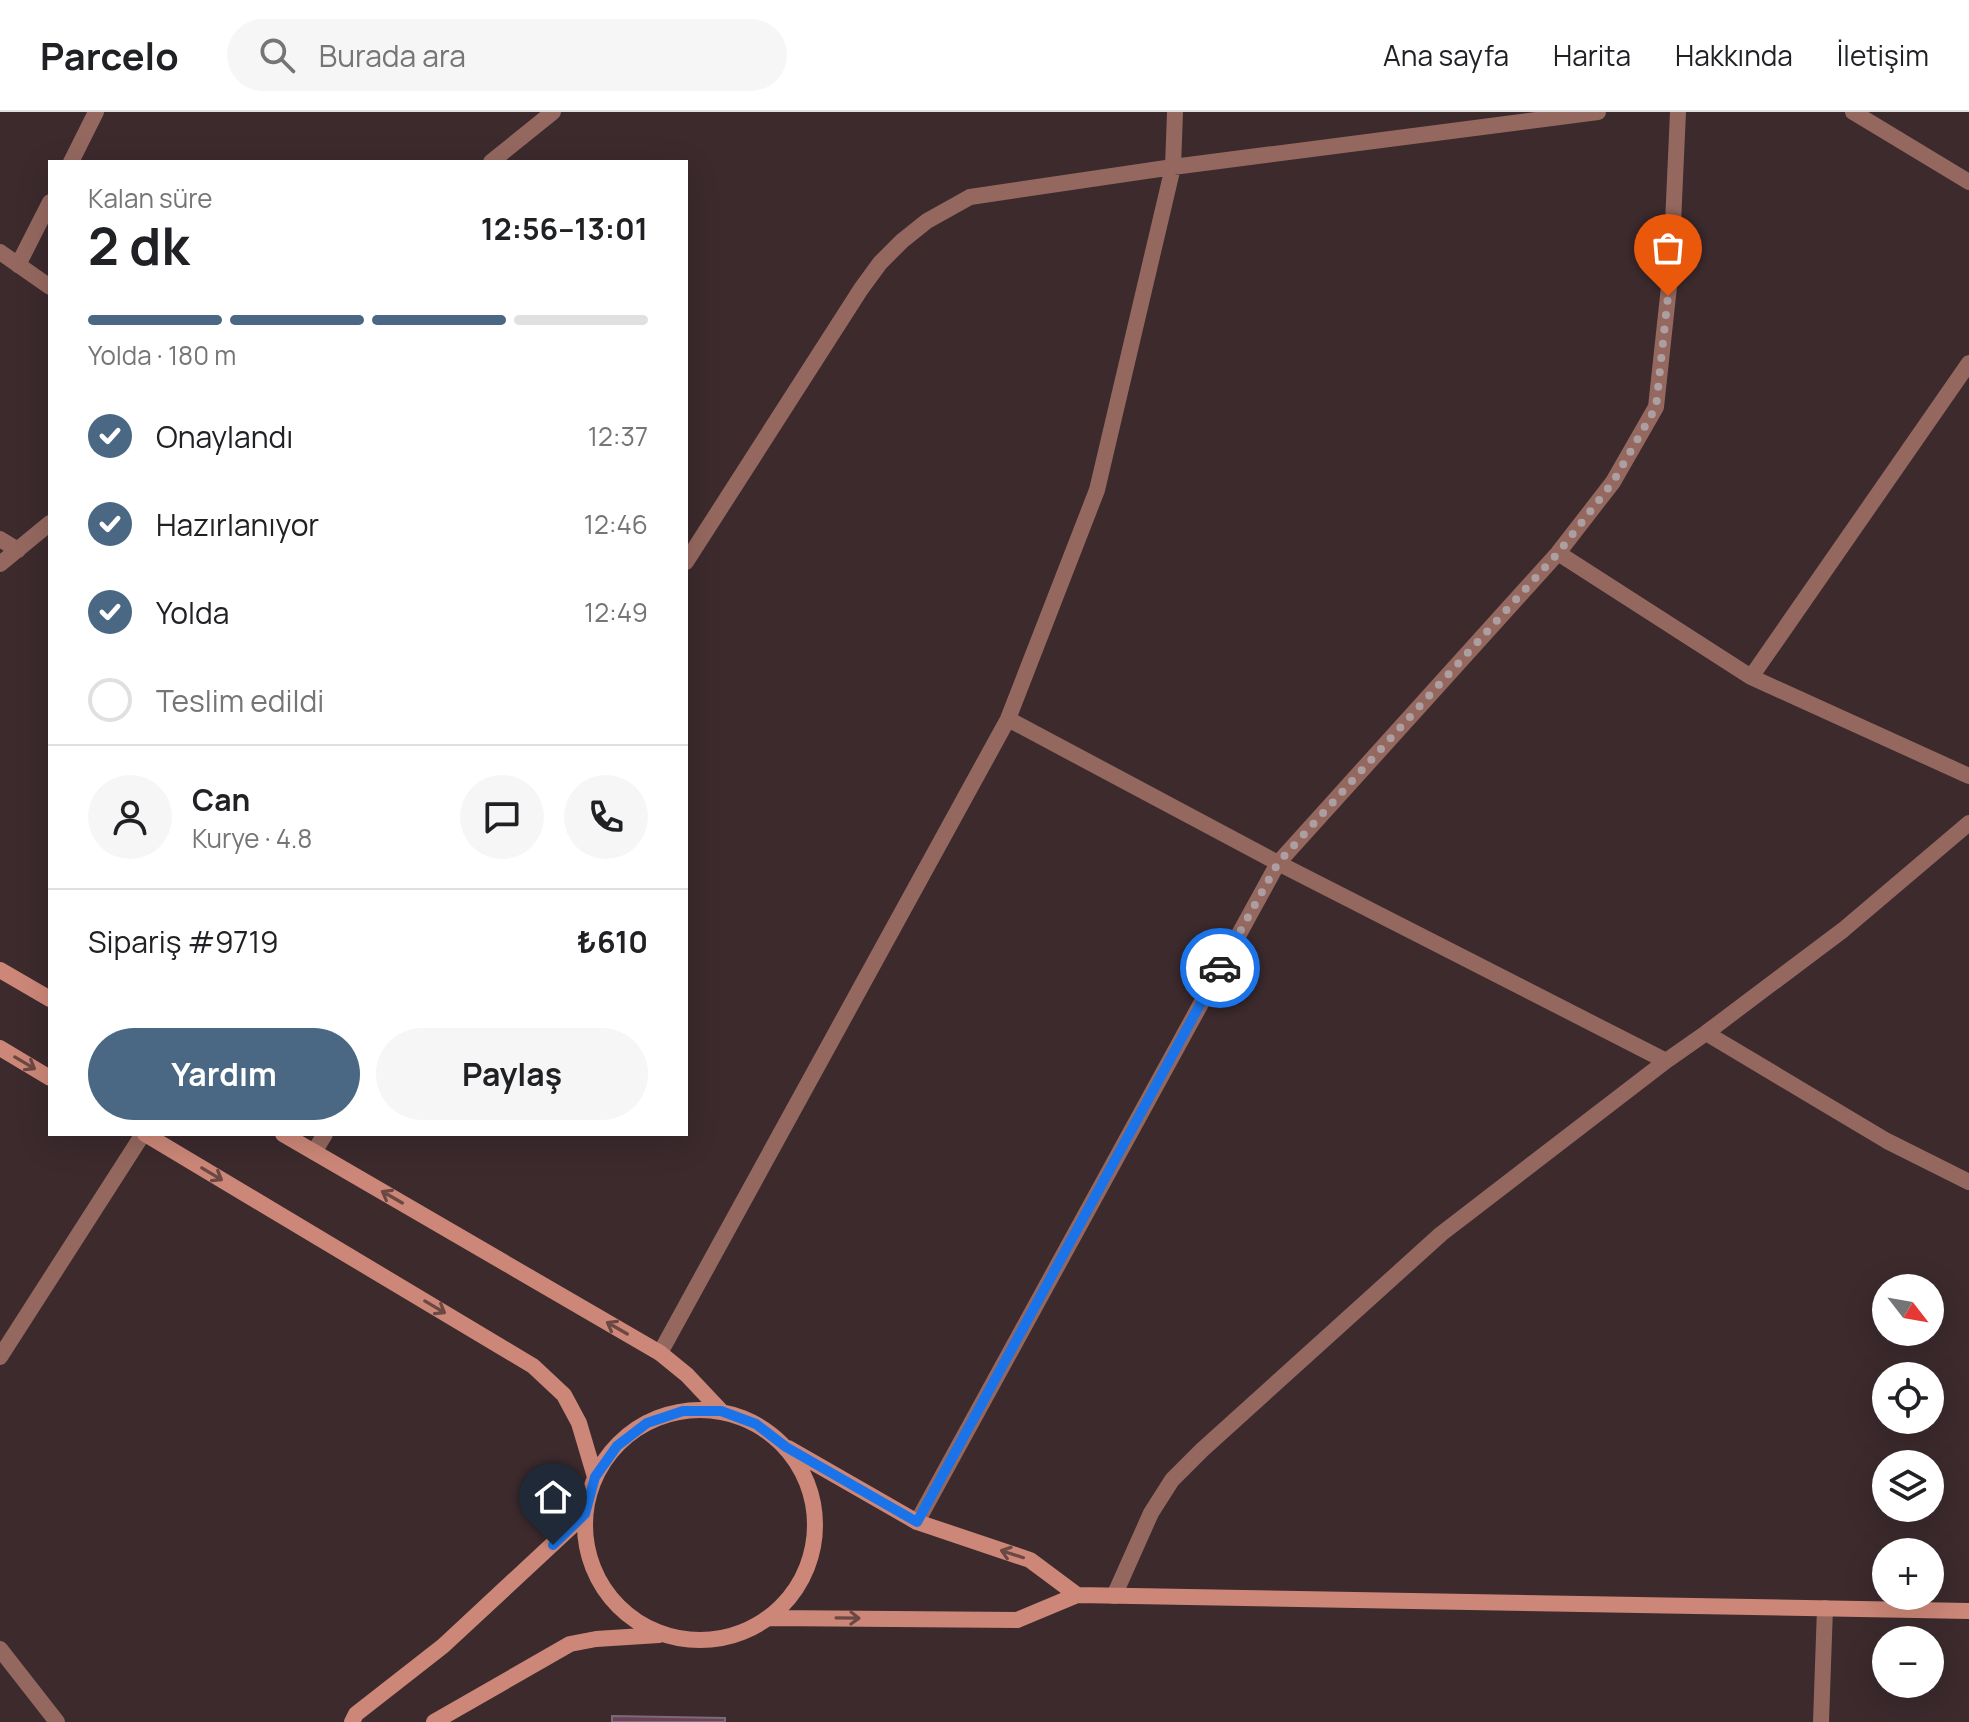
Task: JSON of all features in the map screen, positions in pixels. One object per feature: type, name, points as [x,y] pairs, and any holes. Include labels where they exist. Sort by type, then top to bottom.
[{"type":"main road","points":[[0,970],[48,998]]},
{"type":"main road","points":[[0,1048],[48,1077]]},
{"type":"main road","points":[[147,1136],[533,1366],[564,1395],[579,1423],[595,1477]]},
{"type":"main road","points":[[286,1136],[660,1353],[687,1375],[721,1411]]},
{"type":"main road","points":[[660,1634],[627,1616],[602,1586],[587,1551],[585,1514],[595,1477],[617,1446],[647,1423],[683,1411],[721,1411],[756,1424],[786,1447],[917,1522],[1030,1560],[1077,1595]]},
{"type":"main road","points":[[434,1722],[570,1644],[660,1634],[698,1641],[736,1636],[770,1618],[796,1590],[812,1555],[816,1517],[807,1479],[786,1447]]},
{"type":"main road","points":[[352,1722],[356,1714],[443,1646],[585,1514]]},
{"type":"main road","points":[[770,1618],[1017,1620],[1077,1595],[1969,1611]]},
{"type":"street","points":[[72,160],[96,112]]},
{"type":"street","points":[[493,160],[553,112]]},
{"type":"street","points":[[660,1353],[1008,719],[1097,490],[1173,167],[1175,112]]},
{"type":"street","points":[[688,559],[880,263],[927,221],[970,197],[1173,167],[1598,112]]},
{"type":"street","points":[[917,1522],[1278,863],[1558,553],[1613,482],[1656,407],[1671,268],[1678,112]]},
{"type":"street","points":[[1853,112],[1969,182]]},
{"type":"street","points":[[18,265],[48,206]]},
{"type":"street","points":[[0,252],[48,286]]},
{"type":"street","points":[[1751,677],[1969,363]]},
{"type":"street","points":[[0,564],[48,525]]},
{"type":"street","points":[[0,539],[18,550]]},
{"type":"street","points":[[1558,553],[1751,677],[1969,776]]},
{"type":"street","points":[[1008,719],[1278,863],[1666,1061]]},
{"type":"street","points":[[1114,1596],[1151,1513],[1172,1480],[1202,1450],[1441,1234],[1843,930],[1969,823]]},
{"type":"street","points":[[1706,1033],[1887,1141],[1969,1182]]},
{"type":"street","points":[[0,1357],[143,1136]]},
{"type":"street","points":[[314,1152],[324,1136]]},
{"type":"street","points":[[1821,1722],[1825,1608]]},
{"type":"street","points":[[0,1649],[57,1722]]},
{"type":"building","points":[[612,1716],[725,1718],[725,1722],[612,1722]]},
{"type":"way so far","points":[[1220,968],[1278,863],[1558,553],[1613,482],[1656,407],[1668,296]]},
{"type":"route","points":[[553,1545],[585,1514],[595,1477],[617,1446],[647,1423],[683,1411],[721,1411],[756,1424],[786,1447],[917,1522],[1220,968]]}]
